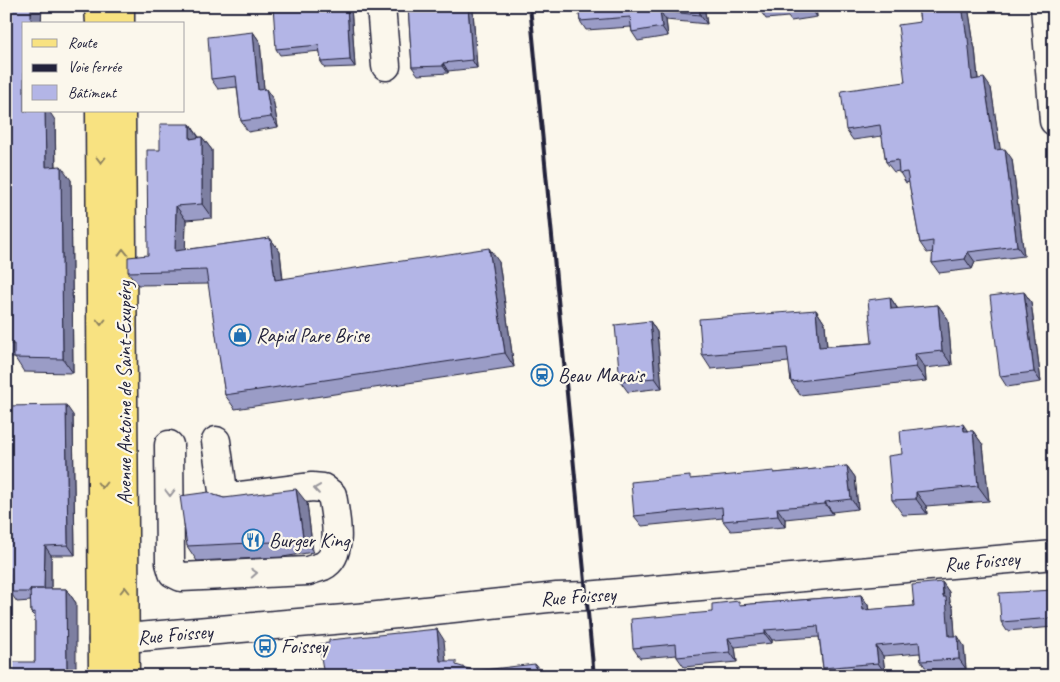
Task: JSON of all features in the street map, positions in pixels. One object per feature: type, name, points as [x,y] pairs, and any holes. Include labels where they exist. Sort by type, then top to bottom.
[{"type":"main road","points":[[100,6],[100,22]]},
{"type":"main road","points":[[120,6],[120,22]]},
{"type":"main road","name":"Avenue Antoine de Saint-Exupéry","points":[[100,112],[114,639],[126,676]]},
{"type":"main road","name":"Avenue Antoine de Saint-Exupéry","points":[[103,676],[114,639],[121,112]]},
{"type":"street","points":[[381,6],[386,66]]},
{"type":"street","points":[[1045,6],[1054,121]]},
{"type":"street","points":[[170,445],[170,563],[173,573],[181,577],[308,571],[325,565],[334,552],[338,538],[332,495],[323,488],[312,487],[232,497],[223,491],[216,441]]},
{"type":"street","name":"Rue Foissey","points":[[114,639],[368,617],[557,597],[1054,555]]},
{"type":"building","points":[[6,6],[31,6],[31,22],[22,22],[22,112],[45,112],[46,167],[61,166],[63,359],[14,358],[14,344],[6,344]]},
{"type":"building","points":[[273,6],[347,6],[350,60],[321,62],[319,45],[276,49]]},
{"type":"building","points":[[408,6],[468,6],[472,60],[443,63],[443,66],[412,67]]},
{"type":"building","points":[[578,6],[699,6],[700,15],[660,11],[662,27],[632,32],[630,17],[580,21]]},
{"type":"building","points":[[757,6],[811,6],[811,8],[784,12],[784,8],[759,10]]},
{"type":"building","points":[[918,6],[962,6],[968,38],[972,80],[984,78],[995,150],[1005,149],[1017,246],[968,252],[965,259],[932,263],[933,241],[920,243],[907,172],[899,173],[898,160],[886,162],[880,125],[846,130],[841,91],[905,82],[898,25],[920,22]]},
{"type":"building","points":[[253,32],[258,90],[266,89],[271,117],[241,121],[236,76],[211,79],[208,37]]},
{"type":"building","points":[[160,124],[190,124],[190,139],[202,137],[202,204],[176,206],[175,251],[270,238],[275,280],[489,248],[505,353],[225,395],[206,270],[128,272],[128,257],[148,255],[147,150],[160,150]]},
{"type":"building","points":[[1024,292],[1034,372],[1000,376],[990,296]]},
{"type":"building","points":[[890,297],[891,309],[938,305],[942,351],[915,354],[916,367],[791,382],[787,348],[702,355],[699,319],[816,310],[819,347],[872,343],[868,300]]},
{"type":"building","points":[[650,321],[655,378],[620,381],[615,325]]},
{"type":"building","points":[[66,405],[68,545],[45,546],[44,589],[30,589],[31,592],[10,592],[9,573],[6,573],[6,406]]},
{"type":"building","points":[[963,424],[964,431],[973,431],[978,486],[916,492],[916,499],[892,500],[888,456],[902,454],[900,431]]},
{"type":"building","points":[[847,466],[851,499],[825,502],[825,504],[777,508],[778,516],[723,521],[722,507],[634,516],[631,482],[690,476],[690,479]]},
{"type":"building","name":"Burger King","points":[[296,489],[303,537],[272,542],[187,546],[180,496],[209,492],[224,498]]},
{"type":"building","points":[[942,582],[943,597],[946,597],[949,636],[958,636],[959,659],[921,661],[919,642],[876,646],[878,663],[823,668],[818,626],[765,630],[765,634],[728,638],[730,652],[677,657],[676,644],[633,648],[631,619],[712,612],[712,604],[739,601],[739,605],[861,595],[863,610],[914,606],[912,585]]},
{"type":"building","points":[[30,589],[66,589],[67,676],[6,676],[6,662],[35,662],[35,612],[31,613]]},
{"type":"building","points":[[1054,590],[1054,618],[1001,622],[999,593]]},
{"type":"building","points":[[437,629],[440,661],[456,661],[456,665],[475,671],[535,664],[536,676],[324,676],[319,644],[329,643],[329,640]]},
{"type":"building","points":[[260,669],[261,676],[168,676]]},
{"type":"railway","points":[[530,6],[594,676]]},
{"type":"place","name":"Rapid Pare Brise","points":[[240,335]]},
{"type":"place","name":"Beau Marais","points":[[542,375]]},
{"type":"place","name":"Burger King","points":[[253,540]]},
{"type":"place","name":"Foissey","points":[[265,646]]}]
